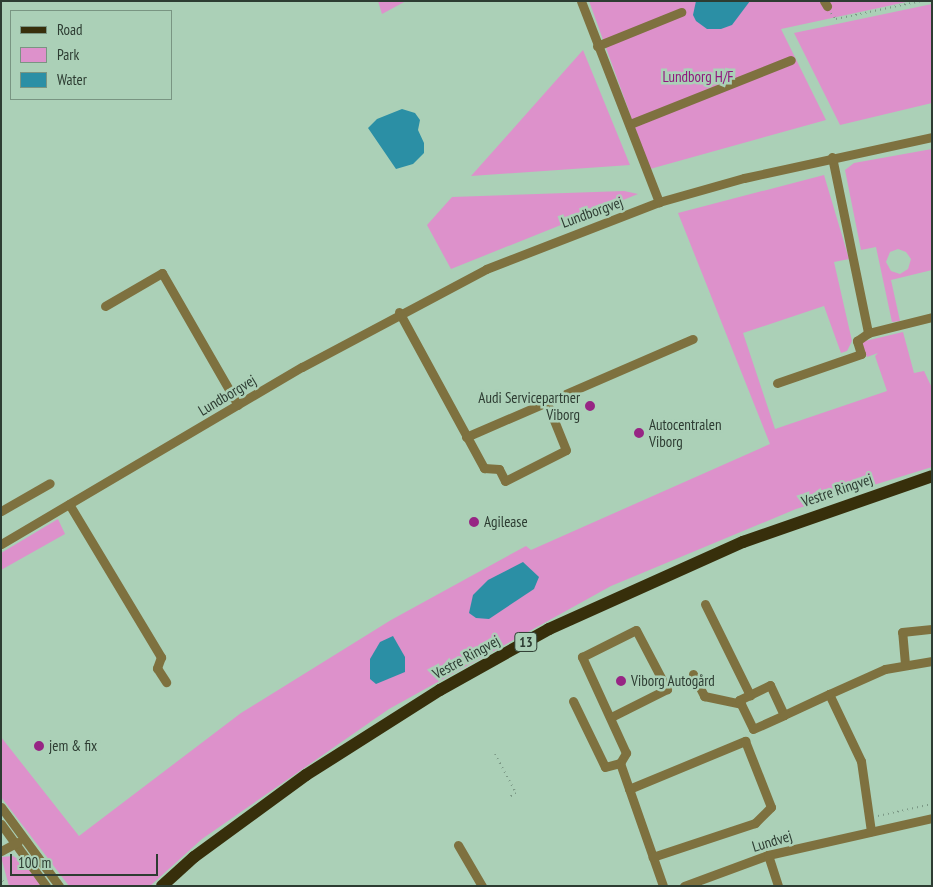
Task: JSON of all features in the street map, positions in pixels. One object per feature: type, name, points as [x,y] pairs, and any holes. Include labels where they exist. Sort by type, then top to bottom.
[{"type":"main road","name":"Vestre Ringvej","points":[[162,886],[202,852],[306,774],[440,690],[549,629],[743,542],[932,476]]},
{"type":"street","points":[[581,1],[659,202]]},
{"type":"street","points":[[597,46],[681,12]]},
{"type":"street","points":[[630,124],[791,60]]},
{"type":"street","name":"Lundborgvej","points":[[1,544],[400,312],[486,269],[659,202],[832,157],[932,137]]},
{"type":"street","points":[[832,157],[868,333]]},
{"type":"street","points":[[105,306],[162,274],[238,405]]},
{"type":"street","points":[[400,312],[484,468],[499,469],[505,481],[566,450],[547,403]]},
{"type":"street","points":[[777,383],[861,354],[857,342],[868,333],[932,317]]},
{"type":"street","points":[[466,437],[693,339]]},
{"type":"street","points":[[1,511],[50,483]]},
{"type":"street","points":[[68,504],[161,657],[157,668],[166,682]]},
{"type":"street","points":[[705,604],[750,695]]},
{"type":"street","points":[[905,664],[902,632],[932,629]]},
{"type":"street","points":[[573,701],[605,766],[620,763],[626,753],[582,657],[636,630],[667,689],[611,717]]},
{"type":"street","points":[[784,715],[770,685],[740,700],[753,729],[784,715],[829,694],[885,669],[905,664],[932,661]]},
{"type":"street","points":[[693,674],[704,696],[742,704]]},
{"type":"street","points":[[829,694],[861,761],[871,831]]},
{"type":"street","points":[[629,789],[745,740],[771,807],[755,823],[653,857]]},
{"type":"street","points":[[620,763],[663,886]]},
{"type":"street","points":[[1,807],[59,886]]},
{"type":"street","name":"Lundvej","points":[[684,886],[768,855],[932,818]]},
{"type":"street","points":[[1,824],[5,836],[16,846],[46,886]]},
{"type":"street","points":[[5,836],[14,825]]},
{"type":"street","points":[[1,851],[16,846],[22,837]]},
{"type":"street","points":[[458,845],[482,886]]},
{"type":"street","points":[[768,855],[778,886]]},
{"type":"path","points":[[826,4],[836,19],[920,1]]},
{"type":"path","points":[[495,754],[516,793],[508,798]]},
{"type":"path","points":[[870,817],[932,804]]},
{"type":"path","points":[[1,876],[5,886]]},
{"type":"green space","points":[[378,1],[406,1],[382,14]]},
{"type":"green space","name":"Lundborg H/F","points":[[589,1],[911,1],[781,29],[826,120],[650,169]]},
{"type":"green space","points":[[932,4],[932,103],[840,125],[794,33]]},
{"type":"green space","points":[[583,50],[630,165],[471,176]]},
{"type":"green space","points":[[932,149],[932,270],[891,280],[900,321],[892,322],[876,247],[861,250],[845,170],[854,163]],"holes":[[[898,249],[906,252],[911,259],[908,269],[900,274],[891,271],[886,262],[890,252]]]},
{"type":"green space","points":[[824,175],[849,259],[834,262],[852,341],[847,351],[841,353],[824,306],[743,333],[775,429],[887,391],[875,356],[878,353],[867,357],[861,342],[903,332],[914,373],[924,371],[932,388],[932,467],[796,509],[611,586],[389,709],[202,839],[150,886],[69,886],[1,797],[1,737],[79,836],[241,713],[391,620],[526,546],[531,550],[770,444],[678,213]]},
{"type":"green space","points":[[624,191],[638,194],[451,269],[427,225],[452,197]]},
{"type":"green space","points":[[58,519],[65,534],[1,570],[1,553]]},
{"type":"green space","points":[[13,856],[24,863],[41,886],[9,886],[1,857]]},
{"type":"water","points":[[696,1],[750,1],[732,25],[721,29],[707,29],[696,21],[693,15]]},
{"type":"water","points":[[402,109],[415,113],[420,120],[418,130],[424,143],[424,153],[413,164],[396,169],[368,128],[377,119]]},
{"type":"water","points":[[523,562],[539,577],[534,589],[489,619],[476,618],[469,613],[473,595],[488,580]]},
{"type":"water","points":[[393,636],[405,657],[405,672],[376,684],[370,679],[370,659],[380,642]]},
{"type":"place","name":"Audi Servicepartner Viborg","points":[[590,406]]},
{"type":"place","name":"Autocentralen Viborg","points":[[639,433]]},
{"type":"place","name":"Agilease","points":[[474,522]]},
{"type":"place","name":"Viborg Autogård","points":[[621,681]]},
{"type":"place","name":"jem & fix","points":[[39,746]]}]
